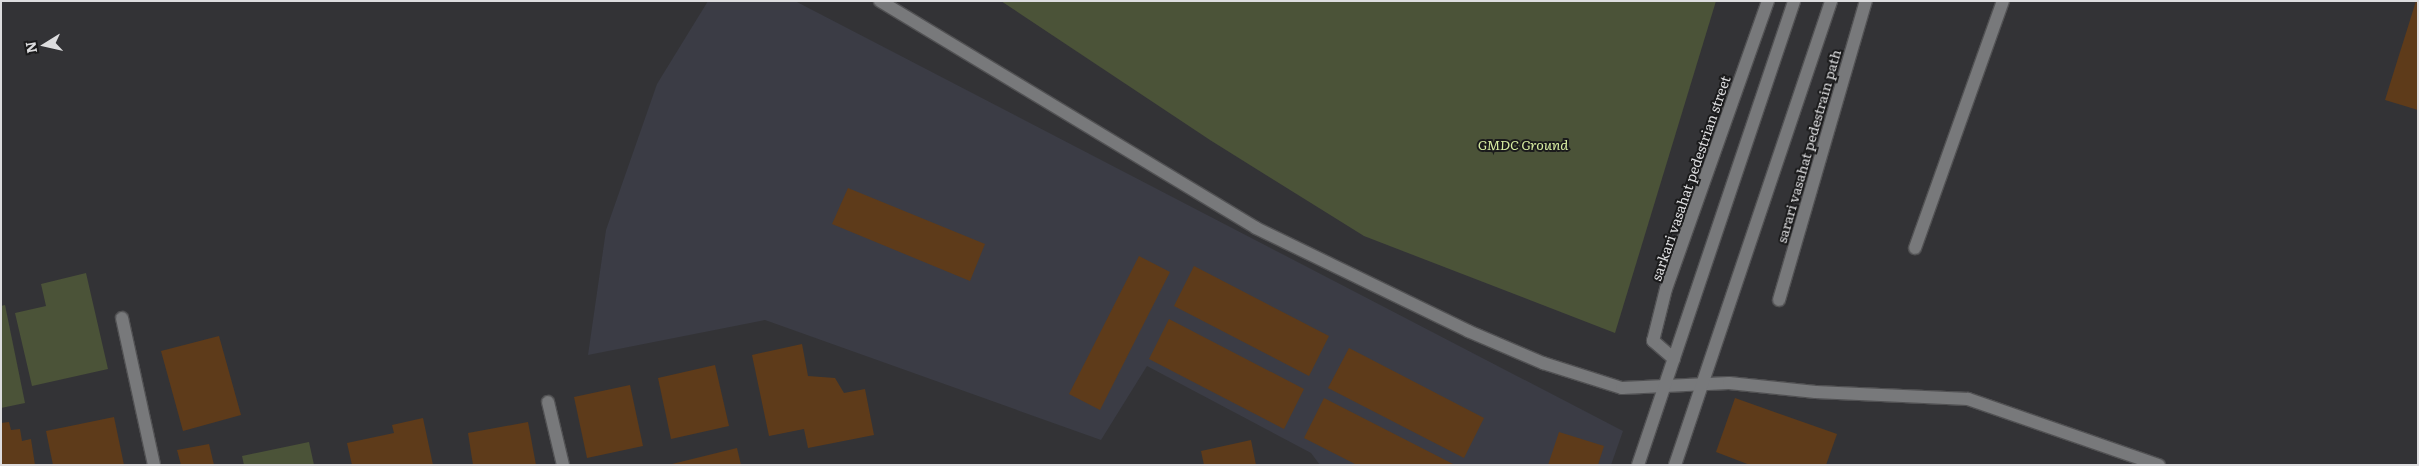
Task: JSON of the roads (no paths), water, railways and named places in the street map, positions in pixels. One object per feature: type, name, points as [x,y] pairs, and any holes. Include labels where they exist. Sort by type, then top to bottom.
[{"type":"street","points":[[880,1],[1256,228],[1450,323],[1543,363],[1622,388],[1729,383],[1826,392],[1968,399],[2160,465]]},
{"type":"street","name":"sarkari vasahat pedestrian street","points":[[1674,359],[1653,341],[1666,289],[1768,1]]},
{"type":"street","points":[[1638,465],[1794,1]]},
{"type":"street","points":[[1676,465],[1831,1]]},
{"type":"street","name":"sarari vasahat pedestrain path","points":[[1779,300],[1866,1]]},
{"type":"street","points":[[1915,248],[2003,1]]},
{"type":"street","points":[[122,318],[154,465]]},
{"type":"street","points":[[548,402],[563,465]]},
{"type":"park label","name":"GMDC Ground","points":[[1523,144]]}]
